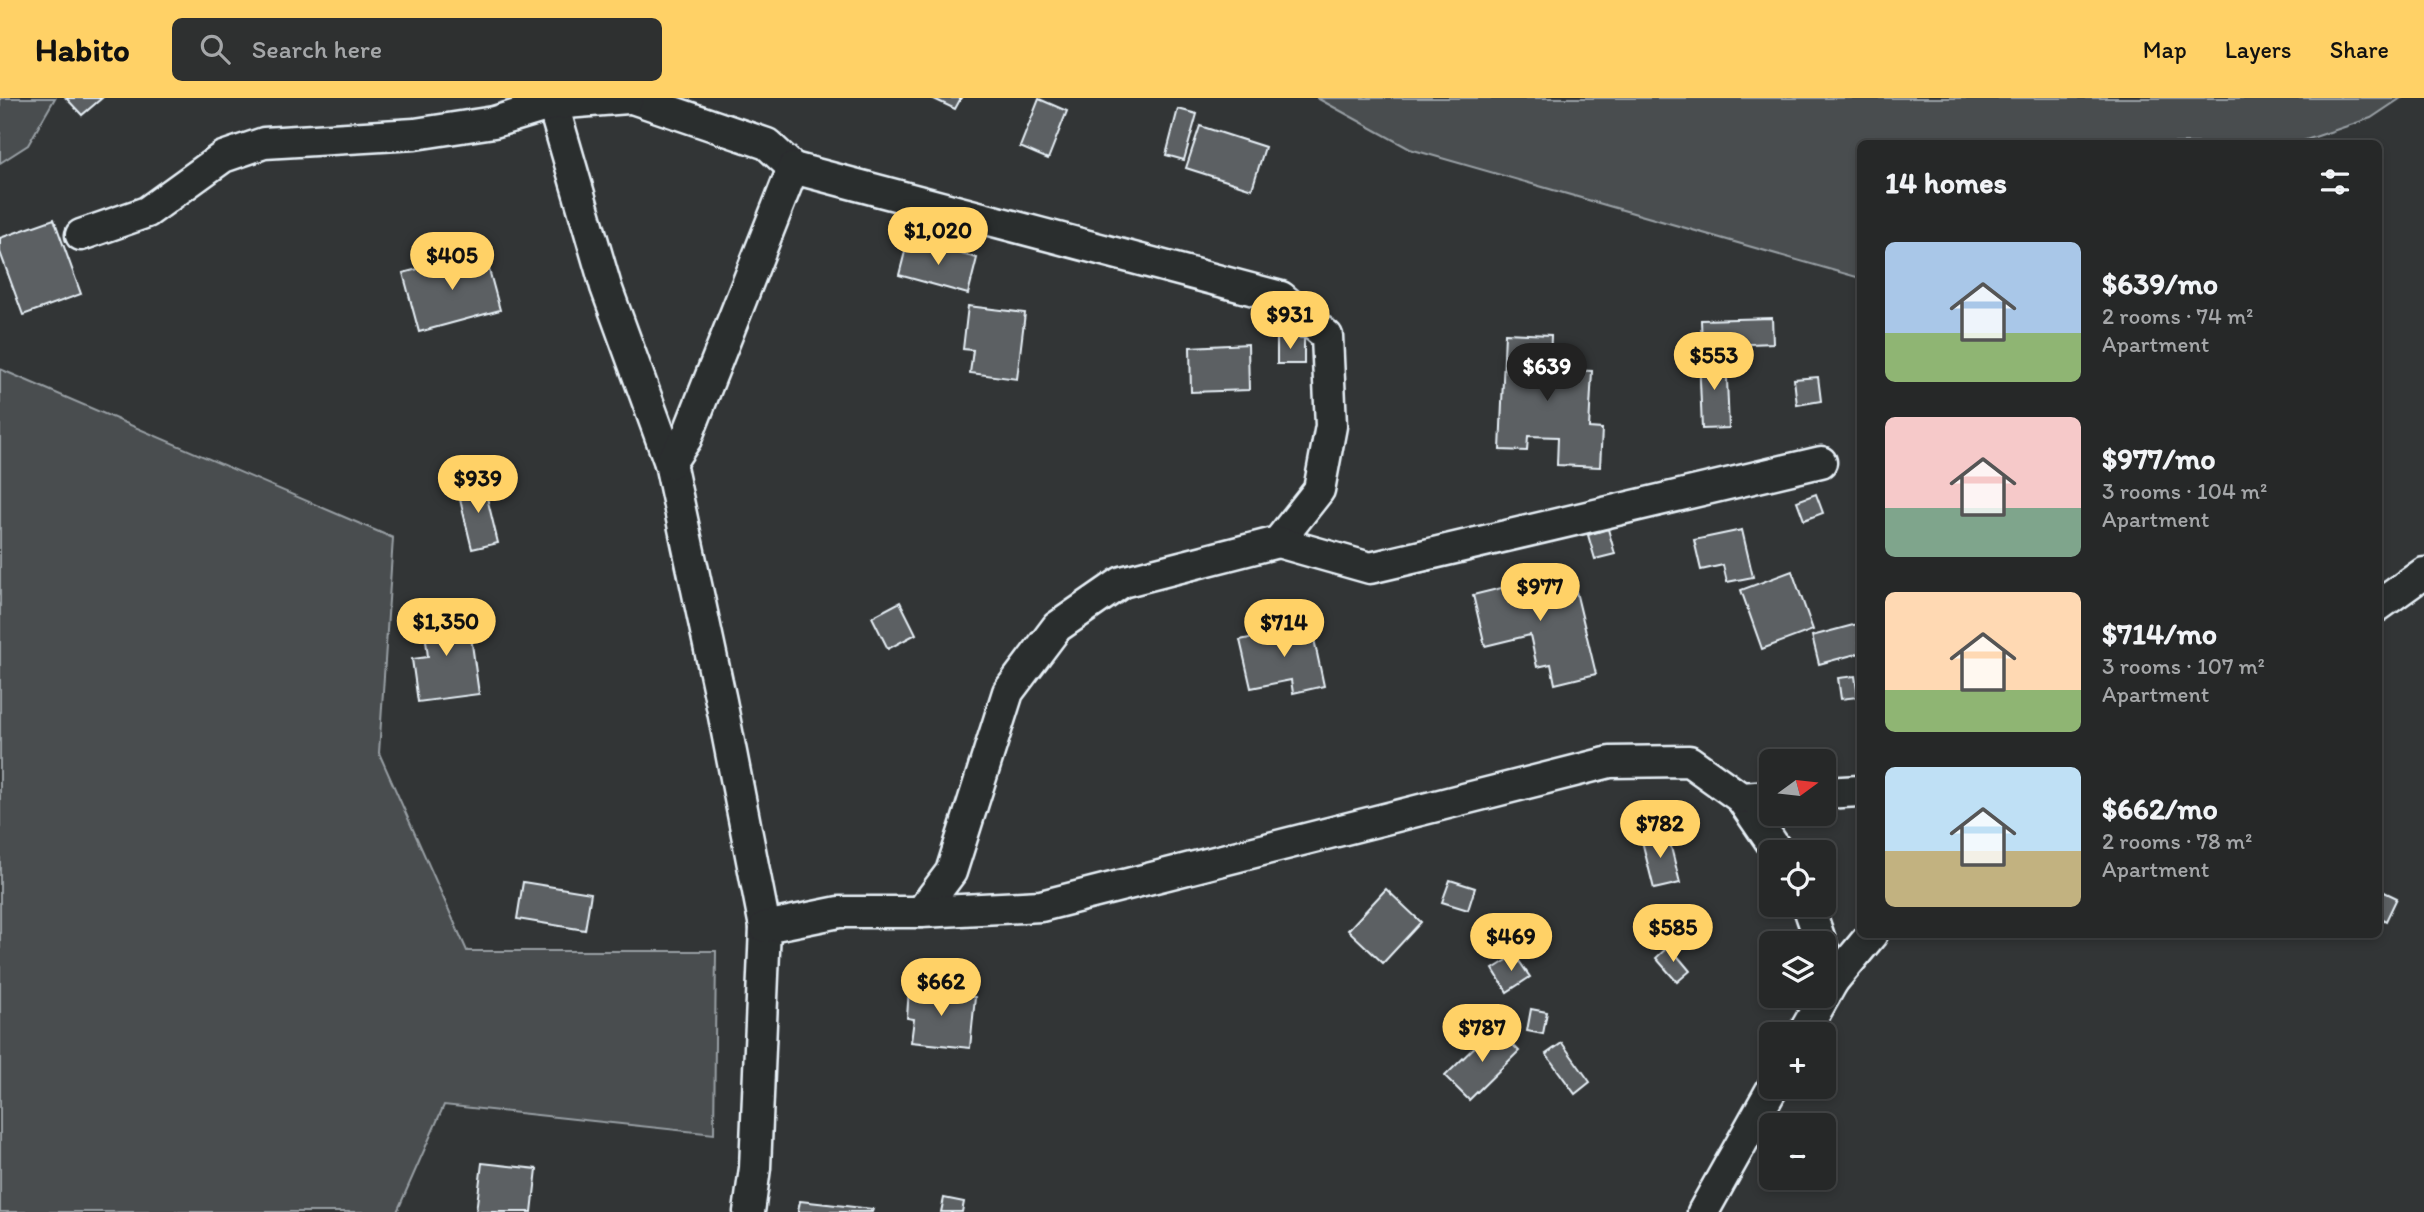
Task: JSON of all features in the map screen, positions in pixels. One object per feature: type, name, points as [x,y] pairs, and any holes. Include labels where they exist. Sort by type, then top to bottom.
[{"type":"street","points":[[81,235],[147,212],[223,157],[264,144],[415,134],[494,122],[552,101],[630,98],[767,144],[793,169],[1281,297],[1327,336],[1331,426],[1319,490],[1278,542]]},
{"type":"street","points":[[552,101],[606,287],[670,463],[721,701],[765,927],[755,1168],[749,1212]]},
{"type":"street","points":[[670,463],[686,439],[793,169]]},
{"type":"street","points":[[921,912],[951,872],[1008,692],[1057,627],[1122,582],[1278,542],[1370,568],[1821,462]]},
{"type":"street","points":[[2382,603],[2424,573]]},
{"type":"street","points":[[765,927],[839,912],[921,912],[1041,906],[1610,762],[1689,761],[1741,798],[1770,840]]},
{"type":"street","points":[[1836,792],[1857,791]]},
{"type":"street","points":[[1741,798],[1759,797]]},
{"type":"street","points":[[1836,977],[1869,938]]},
{"type":"street","points":[[1703,1212],[1766,1099]]},
{"type":"shaded area","points":[[0,98],[55,98],[28,145],[0,163]]},
{"type":"shaded area","points":[[1317,98],[2401,98],[2371,118],[2306,140],[1857,140],[1857,277],[1410,149]]},
{"type":"shaded area","points":[[0,369],[393,538],[379,753],[467,951],[716,951],[714,1134],[444,1105],[397,1212],[0,1212]]},
{"type":"building","points":[[66,98],[102,98],[82,115]]},
{"type":"building","points":[[932,98],[961,98],[955,109]]},
{"type":"building","points":[[1039,99],[1067,111],[1048,159],[1020,147]]},
{"type":"building","points":[[1178,109],[1197,114],[1184,160],[1166,155]]},
{"type":"building","points":[[1200,126],[1265,147],[1252,189],[1186,168]]},
{"type":"building","points":[[54,219],[81,294],[23,315],[0,252],[0,238]]},
{"type":"building","points":[[908,240],[977,258],[968,294],[899,275]]},
{"type":"building","points":[[484,251],[500,310],[419,332],[403,273]]},
{"type":"building","points":[[968,306],[1025,313],[1017,379],[970,373],[973,350],[963,349]]},
{"type":"building","points":[[1772,318],[1773,343],[1702,346],[1701,320]]},
{"type":"building","points":[[1505,333],[1551,335],[1550,369],[1592,371],[1589,428],[1602,429],[1600,467],[1557,465],[1558,437],[1528,436],[1527,451],[1500,450]]},
{"type":"building","points":[[1277,338],[1304,338],[1304,364],[1277,364]]},
{"type":"building","points":[[1248,344],[1249,390],[1191,392],[1190,347]]},
{"type":"building","points":[[1726,355],[1729,428],[1702,429],[1699,356]]},
{"type":"building","points":[[1818,377],[1821,401],[1797,405],[1794,379]]},
{"type":"building","points":[[483,481],[498,543],[472,549],[457,487]]},
{"type":"building","points":[[1816,494],[1823,513],[1804,520],[1797,501]]},
{"type":"building","points":[[1608,529],[1615,554],[1595,559],[1588,535]]},
{"type":"building","points":[[1742,530],[1753,577],[1727,582],[1723,565],[1701,570],[1694,540]]},
{"type":"building","points":[[1571,571],[1596,674],[1555,684],[1551,664],[1537,667],[1530,635],[1485,646],[1473,595]]},
{"type":"building","points":[[1792,571],[1813,630],[1762,649],[1741,590]]},
{"type":"building","points":[[900,602],[916,634],[888,649],[872,617]]},
{"type":"building","points":[[467,608],[479,694],[418,702],[412,659],[428,657],[423,615]]},
{"type":"building","points":[[1857,624],[1857,654],[1819,664],[1812,636]]},
{"type":"building","points":[[1311,625],[1324,686],[1293,693],[1291,680],[1251,688],[1240,640]]},
{"type":"building","points":[[1855,676],[1857,697],[1841,699],[1838,678]]},
{"type":"building","points":[[1667,831],[1680,883],[1654,889],[1641,837]]},
{"type":"building","points":[[1450,880],[1475,888],[1468,910],[1442,902]]},
{"type":"building","points":[[523,882],[591,893],[585,930],[517,919]]},
{"type":"building","points":[[1386,889],[1421,922],[1383,963],[1348,930]]},
{"type":"building","points":[[2382,891],[2397,898],[2386,921],[2382,919]]},
{"type":"building","points":[[1669,946],[1690,971],[1677,982],[1656,958]]},
{"type":"building","points":[[1515,955],[1530,977],[1507,992],[1493,969]]},
{"type":"building","points":[[909,988],[975,997],[970,1048],[911,1042],[914,1019],[907,1018]]},
{"type":"building","points":[[1531,1009],[1547,1012],[1543,1034],[1527,1031]]},
{"type":"building","points":[[1495,1027],[1519,1051],[1469,1100],[1445,1076]]},
{"type":"building","points":[[1562,1043],[1590,1082],[1575,1094],[1546,1054]]},
{"type":"building","points":[[482,1163],[537,1169],[532,1212],[476,1212]]},
{"type":"building","points":[[944,1198],[964,1202],[962,1212],[941,1212]]},
{"type":"building","points":[[800,1201],[873,1209],[872,1212],[798,1212]]}]
